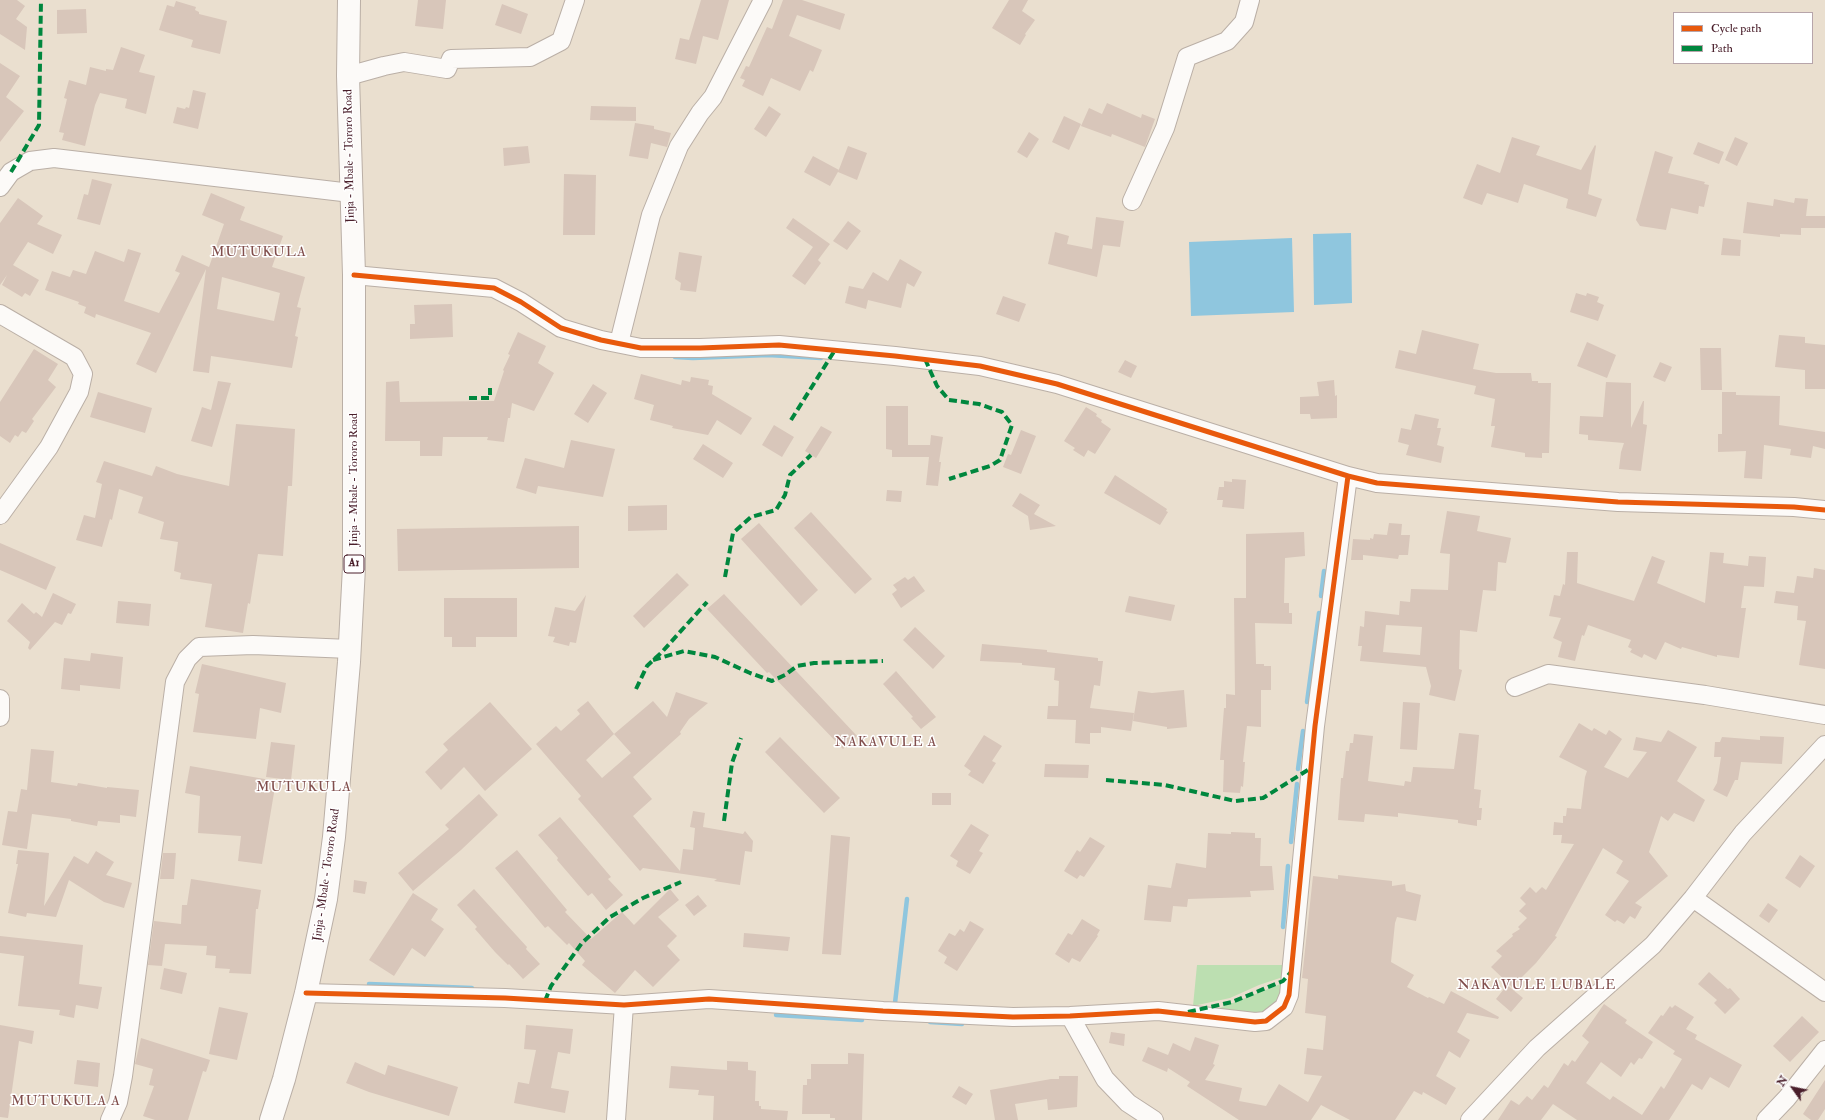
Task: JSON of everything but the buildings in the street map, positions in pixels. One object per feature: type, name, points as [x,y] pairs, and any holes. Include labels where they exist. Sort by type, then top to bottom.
[{"type":"main road","name":"Jinja - Mbale - Tororo Road","points":[[271,1120],[284,1079],[306,993],[326,899],[334,837],[350,649],[354,567],[354,276],[350,193],[348,76],[349,0]]},
{"type":"street","points":[[348,76],[404,62],[447,69],[451,59],[530,57],[561,42],[575,0]]},
{"type":"street","points":[[619,343],[651,215],[679,146],[700,113],[713,97],[763,0]]},
{"type":"street","points":[[1132,201],[1165,128],[1188,57],[1227,41],[1244,22],[1250,0]]},
{"type":"street","points":[[0,187],[11,172],[30,161],[54,158],[350,193]]},
{"type":"street","points":[[354,276],[494,288],[521,302],[561,328],[601,340],[641,348],[700,348],[779,345],[980,366],[1057,384],[1348,476],[1377,483],[1618,502],[1794,507],[1825,510]]},
{"type":"street","points":[[0,314],[74,357],[83,374],[79,392],[49,447],[0,515]]},
{"type":"street","points":[[306,993],[505,998],[624,1005],[709,999],[890,1012],[1013,1017],[1070,1016],[1158,1011],[1255,1022],[1266,1020],[1284,1007],[1289,995],[1315,726],[1348,476]]},
{"type":"street","points":[[110,1120],[118,1102],[123,1076],[174,682],[187,659],[199,647],[253,645],[350,649]]},
{"type":"street","points":[[1515,687],[1548,674],[1705,695],[1825,715]]},
{"type":"street","points":[[0,699],[0,717]]},
{"type":"street","points":[[1470,1120],[1537,1048],[1653,945],[1743,833],[1825,745]]},
{"type":"street","points":[[1692,898],[1825,992]]},
{"type":"street","points":[[616,1120],[624,1005]]},
{"type":"street","points":[[1070,1016],[1105,1079],[1128,1103],[1154,1120]]},
{"type":"street","points":[[1766,1120],[1788,1098],[1825,1050]]},
{"type":"green space","points":[[1197,965],[1285,965],[1283,977],[1259,985],[1230,998],[1193,1006]]},
{"type":"green space","points":[[1283,983],[1277,1005],[1257,1018],[1212,1011]]},
{"type":"water","points":[[1351,233],[1352,303],[1314,305],[1313,234]]},
{"type":"water","points":[[1292,238],[1294,312],[1191,316],[1189,242]]},
{"type":"waterway","points":[[675,357],[693,358],[768,355],[821,358]]},
{"type":"waterway","points":[[1321,596],[1324,571]]},
{"type":"waterway","points":[[1307,702],[1319,613]]},
{"type":"waterway","points":[[1298,769],[1303,731]]},
{"type":"waterway","points":[[1291,842],[1297,784]]},
{"type":"waterway","points":[[1283,927],[1288,866]]},
{"type":"waterway","points":[[895,1003],[907,899]]},
{"type":"waterway","points":[[369,984],[472,988]]},
{"type":"waterway","points":[[776,1015],[862,1020]]},
{"type":"waterway","points":[[930,1022],[962,1024]]},
{"type":"marked path","points":[[11,172],[39,125],[41,0]]},
{"type":"marked path","points":[[791,420],[835,350]]},
{"type":"marked path","points":[[925,359],[937,386],[949,400],[979,404],[1002,412],[1012,425],[1000,460],[990,466],[949,479]]},
{"type":"marked path","points":[[469,398],[490,398],[490,388]]},
{"type":"marked path","points":[[725,577],[733,533],[751,517],[776,510],[785,495],[790,475],[811,455]]},
{"type":"marked path","points":[[636,689],[647,666],[662,652],[707,602]]},
{"type":"marked path","points":[[653,660],[684,651],[715,657],[772,681],[785,675],[797,666],[814,663],[883,661]]},
{"type":"marked path","points":[[724,821],[732,763],[741,738]]},
{"type":"marked path","points":[[1106,780],[1165,785],[1235,801],[1263,798],[1311,768]]},
{"type":"marked path","points":[[545,1001],[551,986],[582,943],[610,917],[643,898],[681,882]]},
{"type":"marked path","points":[[1188,1012],[1232,1002],[1283,981],[1291,972]]},
{"type":"cycle path","points":[[354,275],[494,288],[521,302],[561,328],[601,340],[641,348],[700,348],[779,345],[980,366],[1057,384],[1348,476]]},
{"type":"cycle path","points":[[306,993],[505,998],[624,1005],[709,999],[883,1011],[1013,1017],[1070,1016],[1158,1011],[1255,1022],[1266,1021],[1284,1007],[1289,995],[1315,726],[1348,476],[1377,483],[1618,502],[1794,507],[1825,510]]},
{"type":"district","name":"MUTUKULA","points":[[259,253]]},
{"type":"district","name":"NAKAVULE A","points":[[886,743]]},
{"type":"district","name":"MUTUKULA","points":[[304,788]]},
{"type":"district","name":"NAKAVULE LUBALE","points":[[1537,986]]},
{"type":"district","name":"MUTUKULA A","points":[[66,1102]]}]
